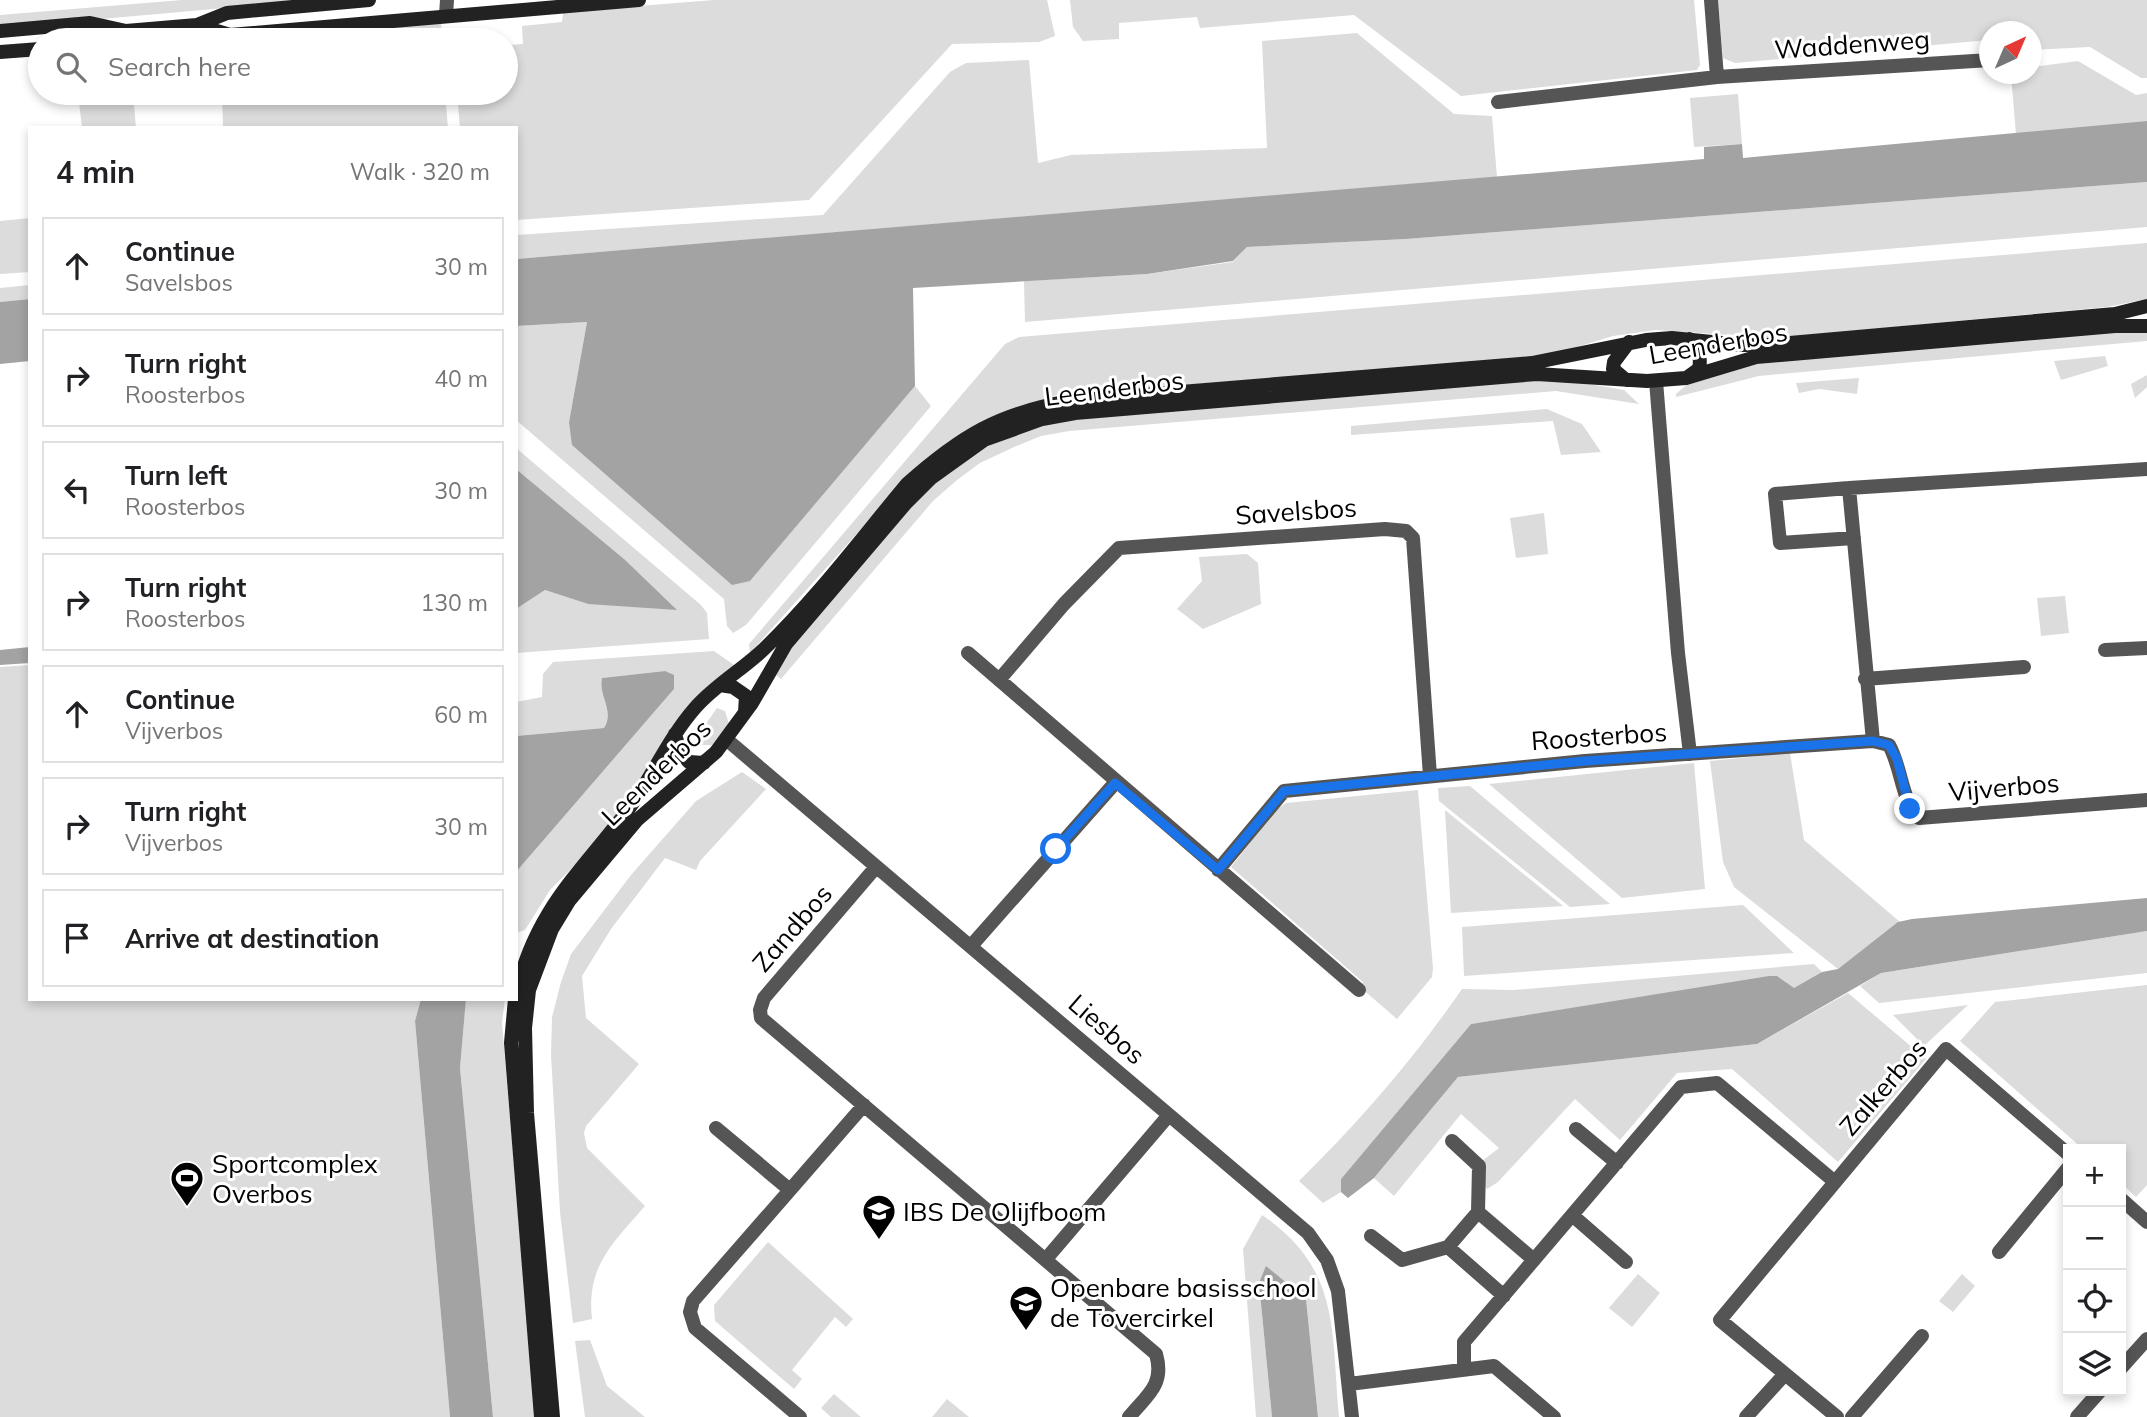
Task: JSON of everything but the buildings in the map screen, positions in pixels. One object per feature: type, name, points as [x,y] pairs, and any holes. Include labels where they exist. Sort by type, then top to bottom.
[{"type":"main road","points":[[162,28],[197,25],[227,12],[369,0]]},
{"type":"main road","points":[[306,28],[639,0]]},
{"type":"main road","points":[[34,28],[90,23],[112,28]]},
{"type":"main road","points":[[197,25],[207,28]]},
{"type":"main road","points":[[0,31],[28,29]]},
{"type":"main road","points":[[0,52],[28,50]]},
{"type":"main road","name":"Leenderbos","points":[[518,987],[527,953],[555,899],[626,813],[675,734],[696,706],[765,649],[907,484],[932,462],[996,420],[1036,407],[1071,401],[1532,363],[1629,342],[1689,339],[1766,345],[2115,314],[2147,306]]},
{"type":"main road","name":"Leenderbos","points":[[553,1417],[527,1113],[525,1028],[529,990],[539,958],[569,901],[637,820],[704,762],[726,739],[745,713],[786,644],[906,503],[956,457],[1013,428],[1075,413],[1537,374],[1656,381],[1686,377],[1756,358],[2115,326],[2147,326]]},
{"type":"main road","points":[[1686,377],[1699,369],[1701,360],[1689,339]]},
{"type":"main road","points":[[1626,380],[1613,369],[1614,362],[1629,342]]},
{"type":"main road","points":[[720,685],[741,691],[746,696],[745,713]]},
{"type":"main road","points":[[675,734],[680,752],[689,762],[704,762]]},
{"type":"main road","points":[[515,1001],[510,1043],[541,1417]]},
{"type":"street","points":[[446,15],[447,0]]},
{"type":"street","points":[[1711,0],[1717,77]]},
{"type":"street","name":"Waddenweg","points":[[1498,102],[1717,77],[1979,61]]},
{"type":"street","name":"Roosterbos","points":[[1218,870],[1284,791],[1690,754],[1678,653],[1656,381]]},
{"type":"street","points":[[1854,538],[1780,543],[1775,494],[2147,469]]},
{"type":"street","points":[[1690,754],[1873,741],[1865,679],[1849,488]]},
{"type":"street","name":"Savelsbos","points":[[999,680],[1064,604],[1119,548],[1385,529],[1406,531],[1413,538],[1430,776]]},
{"type":"street","points":[[2105,650],[2147,648]]},
{"type":"street","points":[[968,653],[1115,783],[1359,990]]},
{"type":"street","points":[[1865,679],[2024,667]]},
{"type":"street","name":"Liesbos","points":[[726,739],[1308,1233],[1327,1259],[1338,1291],[1352,1417]]},
{"type":"street","name":"Vijverbos","points":[[1873,741],[1889,745],[1897,759],[1910,809],[1919,818],[2147,800]]},
{"type":"street","points":[[971,946],[1115,783]]},
{"type":"street","name":"Zandbos","points":[[876,867],[764,998],[760,1010],[761,1018],[1156,1354],[1160,1369],[1159,1380],[1129,1417]]},
{"type":"street","name":"Zalkerbos","points":[[1785,1374],[1720,1320],[1946,1049],[2063,1150]]},
{"type":"street","points":[[1464,1369],[1464,1342],[1681,1087],[1717,1083],[1835,1182]]},
{"type":"street","points":[[800,1417],[695,1328],[690,1312],[693,1301],[864,1105]]},
{"type":"street","points":[[1046,1259],[1169,1115]]},
{"type":"street","points":[[716,1128],[790,1190]]},
{"type":"street","points":[[1576,1129],[1617,1163]]},
{"type":"street","points":[[1371,1236],[1402,1260],[1448,1247],[1478,1212],[1479,1166],[1452,1141]]},
{"type":"street","points":[[1999,1252],[2063,1174]]},
{"type":"street","points":[[2126,1203],[2147,1222]]},
{"type":"street","points":[[1478,1212],[1534,1260]]},
{"type":"street","points":[[1572,1215],[1626,1262]]},
{"type":"street","points":[[1448,1247],[1504,1296]]},
{"type":"street","points":[[1852,1417],[1922,1336]]},
{"type":"street","points":[[2126,1362],[2147,1339]]},
{"type":"street","points":[[1349,1384],[1494,1366],[1554,1417]]},
{"type":"street","points":[[1746,1417],[1785,1374],[1837,1417]]},
{"type":"street","points":[[2077,1417],[2096,1396]]},
{"type":"shaded area","points":[[182,0],[315,0],[0,28],[0,15]]},
{"type":"shaded area","points":[[714,0],[1047,0],[1055,36],[1039,42],[952,44],[809,200],[518,220],[518,126],[460,126],[458,105],[518,105],[518,44],[523,44],[522,26],[562,22],[563,12]]},
{"type":"shaded area","points":[[1070,0],[1694,0],[1700,65],[1697,70],[1461,96],[1354,15],[1200,28],[1197,17],[1119,23],[1119,39],[1083,41],[1073,27]]},
{"type":"shaded area","points":[[1718,0],[2147,0],[2147,78],[2141,78],[2090,47],[2042,49],[2042,21],[1979,21],[1979,41],[1735,63],[1723,58]]},
{"type":"shaded area","points":[[441,20],[441,28],[359,28]]},
{"type":"shaded area","points":[[1357,33],[1454,114],[1492,116],[1497,177],[518,259],[518,235],[823,215],[950,72],[966,63],[1029,60],[1038,163],[1071,155],[1267,148],[1262,41]]},
{"type":"shaded area","points":[[2078,61],[2136,95],[2147,93],[2147,121],[2016,135],[2012,84],[2042,84],[2042,66]]},
{"type":"shaded area","points":[[1738,94],[1742,144],[1694,147],[1690,98]]},
{"type":"shaded area","points":[[79,105],[134,105],[136,126],[82,126]]},
{"type":"shaded area","points":[[222,105],[446,105],[448,126],[223,126]]},
{"type":"shaded area","points":[[2147,121],[2147,182],[1406,239],[1247,247],[1233,261],[1147,274],[913,288],[915,386],[750,581],[732,585],[572,445],[569,422],[587,322],[518,326],[518,259],[1704,159],[1704,147],[1742,144],[1743,158]]},
{"type":"shaded area","points":[[2147,182],[2147,227],[1025,322],[1024,281],[1147,274],[1233,262],[1247,247],[1406,239]]},
{"type":"shaded area","points":[[28,218],[28,272],[0,274],[0,221]]},
{"type":"shaded area","points":[[2147,243],[2147,299],[2107,307],[1774,338],[1656,330],[1613,336],[1548,356],[1057,395],[992,417],[949,441],[913,471],[750,653],[749,644],[1005,344],[1019,337]]},
{"type":"shaded area","points":[[28,285],[28,299],[0,302],[0,288]]},
{"type":"shaded area","points":[[28,299],[28,361],[0,364],[0,302]]},
{"type":"shaded area","points":[[587,322],[569,422],[750,581],[915,386],[931,406],[746,625],[733,633],[727,626],[724,599],[518,422],[518,326]]},
{"type":"shaded area","points":[[2147,329],[2147,341],[1759,376],[1676,397],[1693,379],[1760,361]]},
{"type":"shaded area","points":[[2105,356],[2108,366],[2061,380],[2054,361]]},
{"type":"shaded area","points":[[2147,375],[2147,387],[2135,398],[2131,384]]},
{"type":"shaded area","points":[[1549,377],[1624,390],[1639,404],[1556,391],[1069,431],[1041,436],[980,463],[933,501],[781,679],[775,674],[786,653],[928,488],[987,444],[1050,422]]},
{"type":"shaded area","points":[[1859,378],[1857,394],[1819,389],[1799,393],[1796,383]]},
{"type":"shaded area","points":[[1547,409],[1582,424],[1601,452],[1561,455],[1553,421],[1351,435],[1351,426]]},
{"type":"shaded area","points":[[518,450],[701,605],[707,613],[709,639],[518,653],[518,608],[545,590],[588,604],[624,559],[518,471]]},
{"type":"shaded area","points":[[518,471],[624,559],[677,610],[588,604],[545,590],[518,608]]},
{"type":"shaded area","points":[[1544,513],[1548,554],[1516,558],[1510,518]]},
{"type":"shaded area","points":[[1247,554],[1258,563],[1261,604],[1203,629],[1177,609],[1202,581],[1199,557]]},
{"type":"shaded area","points":[[2065,596],[2069,633],[2041,636],[2037,598]]},
{"type":"shaded area","points":[[28,647],[28,663],[0,665],[0,650]]},
{"type":"shaded area","points":[[714,651],[734,665],[588,852],[550,890],[525,930],[518,932],[518,870],[674,689],[674,676],[665,671],[602,678],[608,716],[604,728],[518,736],[518,702],[542,697],[543,674],[553,662]]},
{"type":"shaded area","name":"Sportcomplex Overbos","points":[[28,665],[28,1001],[420,1001],[415,1021],[450,1417],[0,1417],[0,667]]},
{"type":"shaded area","points":[[665,671],[674,675],[674,689],[518,870],[518,736],[604,728],[608,716],[602,678]]},
{"type":"shaded area","points":[[717,708],[725,711],[729,724],[712,745],[702,745],[698,735]]},
{"type":"shaded area","points":[[1790,753],[1804,840],[1900,922],[1838,969],[1734,887],[1723,862],[1710,761]]},
{"type":"shaded area","points":[[1694,763],[1705,889],[1622,898],[1489,784]]},
{"type":"shaded area","points":[[742,772],[766,789],[700,861],[696,870],[665,858],[611,929],[582,976],[586,1018],[639,1064],[586,1126],[584,1133],[587,1148],[645,1206],[604,1256],[593,1284],[592,1319],[573,1323],[560,1212],[551,1055],[552,1017],[561,982],[571,954],[631,875],[696,801]]},
{"type":"shaded area","points":[[1470,786],[1610,904],[1570,907],[1439,801],[1438,788]]},
{"type":"shaded area","points":[[1418,790],[1433,968],[1432,977],[1397,1019],[1360,987],[1363,982],[1231,867],[1276,810],[1286,803]]},
{"type":"shaded area","points":[[1445,810],[1563,906],[1451,913]]},
{"type":"shaded area","points":[[2147,898],[2147,931],[1881,973],[1757,1044],[1458,1077],[1374,1178],[1348,1198],[1341,1192],[1341,1179],[1471,1024],[1769,976],[1777,976],[1794,988],[1822,972],[1838,969],[1898,922]]},
{"type":"shaded area","points":[[1743,905],[1794,953],[1464,976],[1462,927]]},
{"type":"shaded area","points":[[2147,931],[2147,973],[1879,1003],[1860,986],[1881,973]]},
{"type":"shaded area","points":[[1814,964],[1822,972],[1794,989],[1777,976],[1471,1024],[1341,1179],[1341,1192],[1323,1203],[1299,1181],[1385,1089],[1462,989],[1514,990]]},
{"type":"shaded area","points":[[2147,985],[2147,1185],[2136,1197],[2126,1188],[2126,1144],[2077,1144],[1960,1041],[1995,1002]]},
{"type":"shaded area","points":[[1848,993],[1926,1059],[1838,1162],[1732,1069],[1677,1073],[1620,1140],[1575,1099],[1498,1182],[1487,1189],[1481,1181],[1482,1161],[1499,1148],[1461,1114],[1394,1196],[1374,1178],[1458,1077],[1757,1044]]},
{"type":"shaded area","points":[[420,1001],[466,1001],[460,1068],[493,1417],[450,1417],[415,1021]]},
{"type":"shaded area","points":[[466,1001],[505,1001],[502,1022],[535,1417],[493,1417],[460,1068]]},
{"type":"shaded area","points":[[1968,1005],[1924,1046],[1893,1015]]},
{"type":"shaded area","points":[[1262,1215],[1288,1235],[1306,1257],[1319,1280],[1332,1330],[1339,1417],[1318,1417],[1306,1299],[1259,1283],[1272,1417],[1256,1417],[1243,1249]]},
{"type":"shaded area","points":[[768,1242],[853,1319],[846,1327],[835,1317],[792,1370],[802,1379],[794,1389],[715,1321],[714,1305]]},
{"type":"shaded area","points":[[1266,1266],[1306,1299],[1318,1417],[1272,1417],[1259,1283]]},
{"type":"shaded area","points":[[1638,1274],[1660,1293],[1632,1327],[1609,1308]]},
{"type":"shaded area","points":[[1962,1274],[1975,1286],[1953,1312],[1939,1301]]},
{"type":"shaded area","points":[[590,1340],[607,1386],[645,1417],[585,1417],[575,1341]]},
{"type":"shaded area","points":[[834,1394],[861,1417],[831,1417],[821,1408]]},
{"type":"shaded area","points":[[947,1399],[969,1417],[932,1417]]},
{"type":"place","name":"Sportcomplex Overbos","points":[[187,1208]]},
{"type":"place","name":"IBS De Olijfboom","points":[[879,1241]]},
{"type":"place","name":"Openbare basisschool de Tovercirkel","points":[[1026,1332]]},
{"type":"route","points":[[1056,849],[1115,783],[1218,870],[1284,791],[1585,761],[1873,741],[1889,745],[1897,759],[1910,809]]}]
